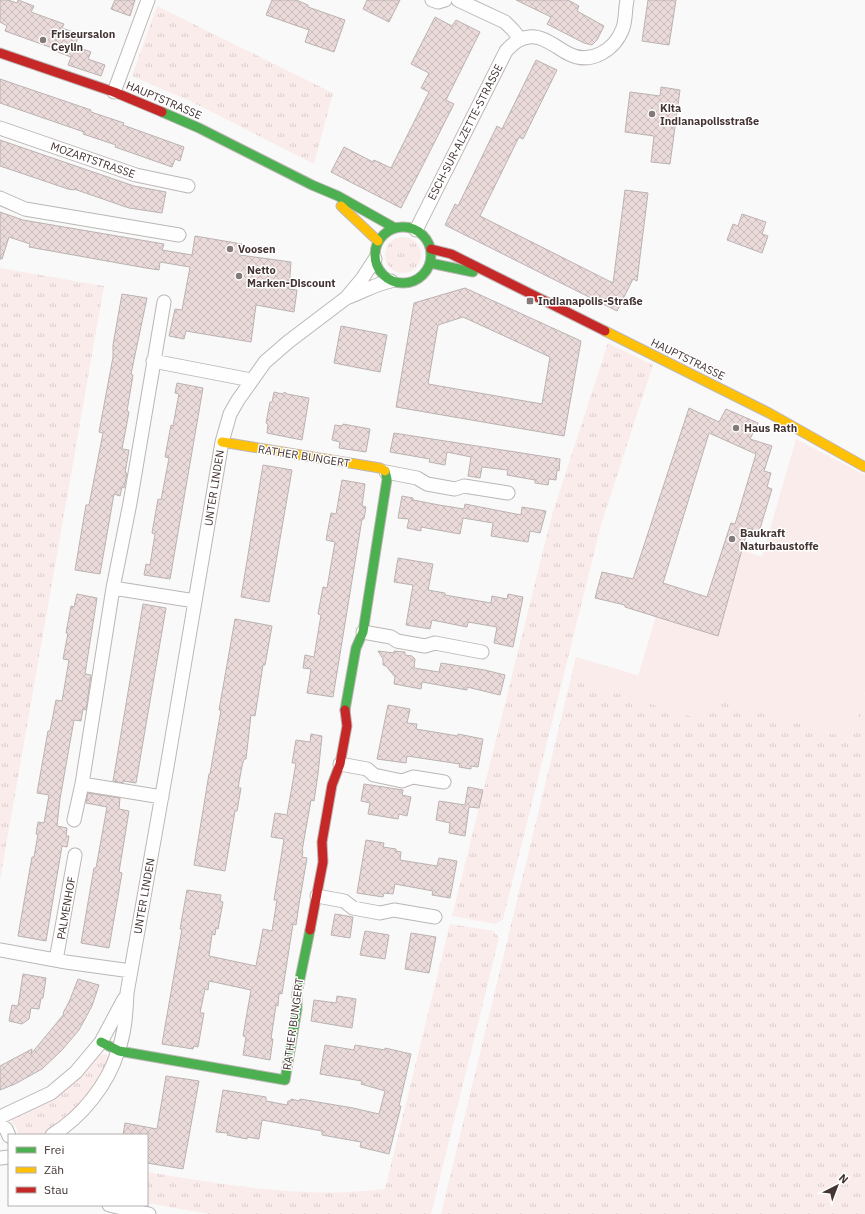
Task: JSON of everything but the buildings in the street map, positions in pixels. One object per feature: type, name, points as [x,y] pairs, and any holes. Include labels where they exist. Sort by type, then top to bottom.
[{"type":"street","points":[[114,92],[148,0]]},
{"type":"street","points":[[432,0],[438,2],[445,0]]},
{"type":"street","points":[[458,0],[505,22],[514,30],[520,39],[529,37],[542,39],[580,58],[597,56],[615,42],[623,27],[627,0]]},
{"type":"street","name":"ESCH-SUR-ALZETTE-STRASSE","points":[[416,230],[506,51],[513,43],[520,39]]},
{"type":"street","name":"HAUPTSTRASSE","points":[[0,53],[114,92],[199,128],[312,185],[338,196],[395,228]]},
{"type":"street","name":"MOZARTSTRASSE","points":[[0,128],[136,175],[188,186]]},
{"type":"street","name":"HAUPTSTRASSE","points":[[312,185],[350,215],[378,241]]},
{"type":"street","points":[[0,198],[25,209],[179,235]]},
{"type":"street","points":[[409,227],[416,230],[424,235],[429,243],[431,249],[430,263],[424,274],[415,281],[400,283],[391,281],[380,272],[375,259],[378,241],[388,231],[395,228],[409,227]]},
{"type":"street","name":"HAUPTSTRASSE","points":[[431,249],[452,254],[769,413],[865,467]]},
{"type":"street","name":"UNTER LINDEN","points":[[54,1134],[76,1117],[92,1098],[102,1085],[119,1051],[126,1020],[127,994],[162,798],[222,442],[230,414],[251,380],[265,362],[276,351],[346,298],[362,279],[375,259]]},
{"type":"street","name":"HAUPTSTRASSE","points":[[430,263],[497,277]]},
{"type":"street","name":"UNTER LINDEN","points":[[346,298],[362,293],[379,283],[391,281]]},
{"type":"street","points":[[74,820],[82,784],[113,588],[130,503],[164,302]]},
{"type":"street","points":[[153,361],[251,380]]},
{"type":"street","name":"RATHER BUNGERT","points":[[222,442],[380,468],[386,472],[417,478],[427,484],[455,489],[464,486],[508,493]]},
{"type":"street","name":"RATHER BUNGERT","points":[[119,1051],[285,1080],[297,1009],[297,993],[323,862],[322,842],[332,785],[340,764],[348,726],[345,708],[356,648],[363,632],[387,479],[386,472]]},
{"type":"street","points":[[113,588],[195,601]]},
{"type":"street","points":[[363,632],[391,637],[397,641],[425,646],[435,644],[482,652]]},
{"type":"street","points":[[340,764],[367,770],[374,775],[402,781],[413,777],[444,782]]},
{"type":"street","points":[[82,784],[162,798]]},
{"type":"street","name":"PALMENHOF","points":[[56,960],[75,855]]},
{"type":"street","points":[[316,896],[344,901],[353,908],[380,913],[394,910],[435,917]]},
{"type":"street","points":[[0,950],[131,971]]},
{"type":"street","name":"UNTER LINDEN","points":[[0,1117],[51,1093],[76,1072],[101,1042],[127,994]]},
{"type":"street","points":[[101,1042],[119,1051]]},
{"type":"street","points":[[0,1124],[6,1129],[8,1134]]},
{"type":"street","points":[[113,1206],[149,1214]]},
{"type":"green space","points":[[157,6],[333,93],[314,164],[190,101],[132,76]]},
{"type":"green space","points":[[407,237],[416,242],[420,248],[420,262],[416,268],[407,273],[399,273],[390,268],[386,262],[385,251],[390,242],[396,238]]},
{"type":"green space","points":[[0,268],[104,286],[0,880]]},
{"type":"green space","points":[[608,343],[653,365],[601,525],[503,919],[496,924],[452,916],[552,515]]},
{"type":"green space","points":[[796,439],[865,475],[865,692],[851,739],[713,698],[705,721],[571,679],[576,657],[638,676],[656,616],[718,636],[742,550],[762,557]]},
{"type":"green space","points":[[576,657],[851,739],[865,692],[865,1214],[441,1214]]},
{"type":"green space","points":[[450,924],[494,931],[499,938],[431,1214],[209,1214],[148,1203],[148,1172],[206,1182],[266,1189],[355,1192],[385,1189]]},
{"type":"green space","points":[[106,1054],[109,1059],[96,1085],[77,1108],[43,1134],[19,1134],[16,1127],[10,1119],[99,1055]]},
{"type":"traffic: fast","points":[[162,112],[199,128],[312,185],[338,196],[395,228]]},
{"type":"traffic: fast","points":[[397,227],[409,227],[419,231],[427,239],[431,249],[431,255],[431,261],[427,271],[419,279],[409,283],[397,283],[387,279],[379,271],[375,261],[375,249],[379,239],[387,231],[397,227]]},
{"type":"traffic: fast","points":[[430,263],[473,272]]},
{"type":"traffic: fast","points":[[345,710],[356,648],[363,632],[387,479],[385,471]]},
{"type":"traffic: fast","points":[[101,1042],[119,1051],[285,1080],[297,1009],[297,993],[310,930]]},
{"type":"traffic: slow","points":[[341,206],[378,241]]},
{"type":"traffic: slow","points":[[605,331],[769,413],[865,467]]},
{"type":"traffic: slow","points":[[222,442],[380,468],[385,471]]},
{"type":"traffic: jam","points":[[0,53],[114,92],[162,112]]},
{"type":"traffic: jam","points":[[431,249],[451,254],[605,331]]},
{"type":"traffic: jam","points":[[310,930],[323,862],[322,842],[332,785],[340,764],[347,726],[345,710]]},
{"type":"place","name":"Friseursalon Ceylin","points":[[43,40]]},
{"type":"place","name":"Kita Indianapolisstraße","points":[[652,114]]},
{"type":"place","name":"Voosen","points":[[230,249]]},
{"type":"place","name":"Netto Marken-Discount","points":[[239,276]]},
{"type":"place","name":"Indianapolis-Straße","points":[[530,301]]},
{"type":"place","name":"Haus Rath","points":[[736,428]]},
{"type":"place","name":"Baukraft Naturbaustoffe","points":[[732,539]]}]
